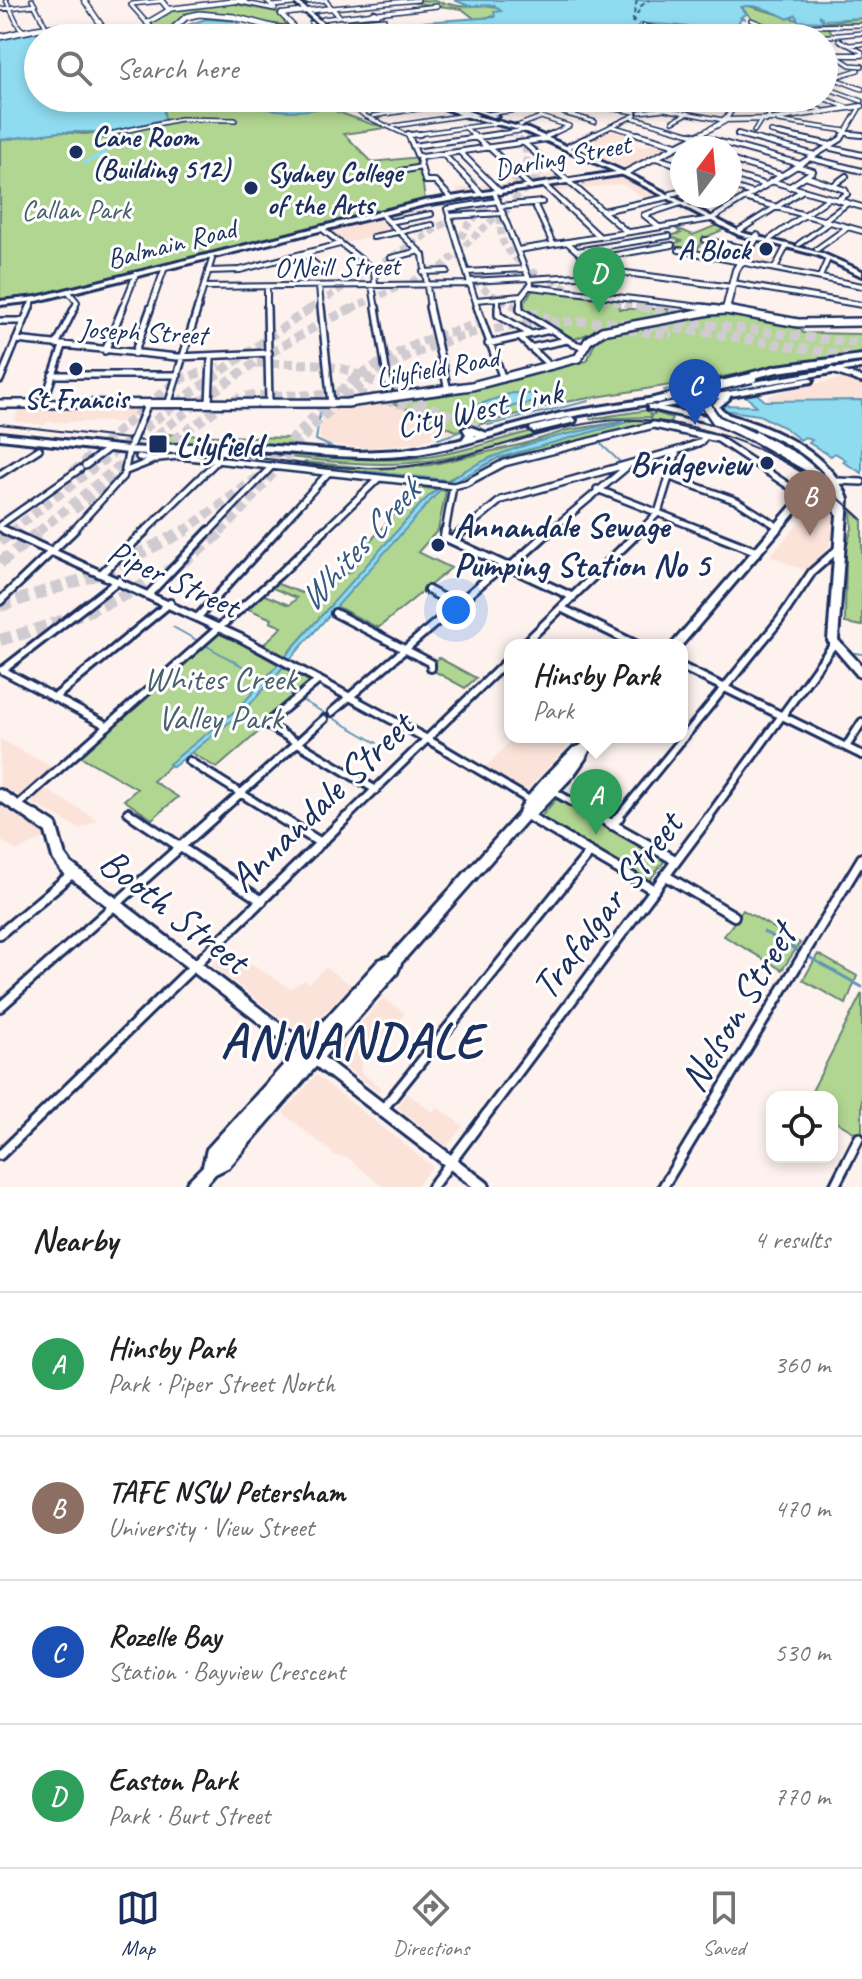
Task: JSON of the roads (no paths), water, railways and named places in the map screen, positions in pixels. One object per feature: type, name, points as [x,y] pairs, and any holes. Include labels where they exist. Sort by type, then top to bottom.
[{"type":"highway","points":[[794,371],[839,369],[862,364]]},
{"type":"highway","points":[[654,403],[777,369],[862,364]]},
{"type":"main road","points":[[292,2],[307,2]]},
{"type":"main road","points":[[292,2],[304,12],[332,24]]},
{"type":"main road","points":[[178,24],[196,15],[234,17],[266,24]]},
{"type":"main road","points":[[0,37],[24,32]]},
{"type":"main road","points":[[453,112],[523,128],[670,195]]},
{"type":"main road","points":[[471,112],[488,120],[523,128]]},
{"type":"main road","name":"Darling Street","points":[[448,199],[625,173]]},
{"type":"main road","name":"Balmain Road","points":[[0,303],[33,300],[380,213],[448,199]]},
{"type":"main road","points":[[694,208],[740,230],[752,242]]},
{"type":"main road","points":[[713,218],[752,242],[787,245],[862,271]]},
{"type":"main road","points":[[726,310],[740,262],[752,242],[770,239],[799,244],[817,249],[862,271]]},
{"type":"main road","name":"Lilyfield Road","points":[[0,404],[331,404],[448,390],[503,379],[574,360],[582,354],[586,344],[605,330],[726,310],[798,323],[862,322]]},
{"type":"main road","points":[[726,416],[714,407],[728,391],[784,377],[839,369]]},
{"type":"main road","points":[[728,391],[839,369]]},
{"type":"main road","points":[[794,371],[718,385],[707,392],[703,401],[705,410],[715,420],[753,437],[815,472]]},
{"type":"main road","name":"City West Link","points":[[0,434],[185,452],[233,449],[380,458],[442,452],[484,435],[728,391]]},
{"type":"main road","name":"City West Link","points":[[0,434],[109,448],[259,446],[372,455],[426,450],[563,415],[641,402],[669,407],[728,391]]},
{"type":"main road","points":[[641,402],[726,416],[776,436],[829,471],[838,481],[843,497],[834,644],[862,673]]},
{"type":"main road","points":[[669,407],[744,429],[787,451],[815,472],[841,514]]},
{"type":"main road","points":[[681,639],[794,512],[822,487],[838,481]]},
{"type":"main road","points":[[836,627],[839,643],[849,660]]},
{"type":"main road","points":[[194,1187],[210,1169],[212,1154],[392,969],[395,960],[577,751],[590,743]]},
{"type":"main road","points":[[528,808],[531,813],[584,755],[584,749]]},
{"type":"main road","points":[[0,795],[18,805]]},
{"type":"main road","name":"Booth Street","points":[[18,805],[51,828],[59,857],[73,873],[483,1187]]},
{"type":"street","points":[[6,0],[24,30]]},
{"type":"street","points":[[32,0],[44,24]]},
{"type":"street","points":[[84,0],[100,24]]},
{"type":"street","points":[[168,9],[161,0],[131,4],[147,23],[168,9],[245,0]]},
{"type":"street","points":[[266,0],[291,24]]},
{"type":"street","points":[[307,2],[325,0],[332,8],[332,24]]},
{"type":"street","points":[[232,1],[274,7],[292,2]]},
{"type":"street","points":[[281,14],[417,1]]},
{"type":"street","points":[[0,11],[35,5]]},
{"type":"street","points":[[332,24],[371,14],[437,6]]},
{"type":"street","points":[[332,24],[384,19]]},
{"type":"street","points":[[751,20],[764,24]]},
{"type":"street","points":[[838,25],[862,25]]},
{"type":"street","points":[[838,35],[862,33]]},
{"type":"street","points":[[839,40],[862,54]]},
{"type":"street","points":[[849,45],[862,44]]},
{"type":"street","points":[[838,54],[862,54]]},
{"type":"street","points":[[838,55],[850,65],[862,66]]},
{"type":"street","points":[[838,75],[850,73]]},
{"type":"street","points":[[838,79],[860,87]]},
{"type":"street","points":[[838,94],[860,104]]},
{"type":"street","points":[[838,104],[846,107]]},
{"type":"street","points":[[838,108],[860,104]]},
{"type":"street","points":[[518,250],[713,218],[829,146],[859,114],[860,104]]},
{"type":"street","points":[[362,112],[410,135],[466,128],[523,112]]},
{"type":"street","points":[[371,118],[403,112]]},
{"type":"street","points":[[563,112],[595,122]]},
{"type":"street","points":[[628,112],[813,171],[789,187]]},
{"type":"street","points":[[565,146],[636,114],[647,112]]},
{"type":"street","points":[[682,112],[726,120],[778,121],[862,135]]},
{"type":"street","name":"Darling Street","points":[[698,135],[726,120],[731,112]]},
{"type":"street","points":[[754,131],[769,112]]},
{"type":"street","points":[[778,121],[813,112]]},
{"type":"street","points":[[673,121],[688,113]]},
{"type":"street","points":[[393,126],[459,115]]},
{"type":"street","points":[[413,146],[523,128],[541,117],[569,126],[547,138],[524,143],[422,157]]},
{"type":"street","points":[[109,135],[180,119],[235,120]]},
{"type":"street","points":[[851,123],[862,124]]},
{"type":"street","points":[[611,126],[670,143]]},
{"type":"street","points":[[466,128],[531,187]]},
{"type":"street","points":[[771,132],[829,146],[861,159]]},
{"type":"street","points":[[738,134],[815,155]]},
{"type":"street","points":[[410,135],[413,146],[422,157],[425,181],[435,181],[448,199],[449,216],[488,344],[503,379]]},
{"type":"street","points":[[524,143],[627,232]]},
{"type":"street","name":"Darling Street","points":[[625,173],[670,151]]},
{"type":"street","points":[[460,152],[497,192],[531,287]]},
{"type":"street","points":[[443,154],[482,194]]},
{"type":"street","points":[[656,158],[670,162]]},
{"type":"street","points":[[809,158],[862,171]]},
{"type":"street","points":[[742,164],[781,175]]},
{"type":"street","points":[[742,170],[750,166]]},
{"type":"street","points":[[395,177],[401,171],[421,167]]},
{"type":"street","points":[[805,176],[835,184],[847,194],[837,200]]},
{"type":"street","points":[[835,184],[846,176]]},
{"type":"street","points":[[742,178],[766,185]]},
{"type":"street","points":[[771,181],[862,207]]},
{"type":"street","points":[[544,185],[600,237]]},
{"type":"street","points":[[742,190],[752,193]]},
{"type":"street","points":[[740,230],[803,190]]},
{"type":"street","points":[[603,211],[670,195]]},
{"type":"street","points":[[744,198],[862,231]]},
{"type":"street","points":[[770,239],[829,198]]},
{"type":"street","points":[[450,209],[542,202]]},
{"type":"street","points":[[534,203],[553,244]]},
{"type":"street","points":[[799,244],[848,203]]},
{"type":"street","points":[[474,205],[480,215]]},
{"type":"street","points":[[659,227],[644,215],[670,207]]},
{"type":"street","points":[[380,213],[423,257],[424,285],[448,390]]},
{"type":"street","points":[[449,216],[503,213]]},
{"type":"street","points":[[389,222],[431,214]]},
{"type":"street","points":[[373,237],[432,225]]},
{"type":"street","points":[[817,249],[848,227]]},
{"type":"street","points":[[321,228],[374,270],[389,389]]},
{"type":"street","points":[[636,231],[659,248]]},
{"type":"street","points":[[577,251],[669,236]]},
{"type":"street","points":[[705,240],[752,242]]},
{"type":"street","points":[[567,242],[585,259],[672,245]]},
{"type":"street","points":[[208,271],[237,271],[340,244]]},
{"type":"street","points":[[775,268],[787,245]]},
{"type":"street","points":[[679,250],[862,286]]},
{"type":"street","points":[[391,258],[420,251]]},
{"type":"street","points":[[303,254],[325,272]]},
{"type":"street","points":[[169,402],[212,259],[210,256]]},
{"type":"street","points":[[820,277],[827,261]]},
{"type":"street","points":[[134,354],[165,267]]},
{"type":"street","points":[[467,272],[525,269]]},
{"type":"street","points":[[423,272],[447,271]]},
{"type":"street","name":"O'Neill Street","points":[[204,286],[424,285],[626,273],[862,305]]},
{"type":"street","points":[[105,351],[136,274]]},
{"type":"street","points":[[319,286],[331,404]]},
{"type":"street","points":[[267,287],[269,404]]},
{"type":"street","points":[[476,300],[521,296],[531,287],[726,310]]},
{"type":"street","points":[[43,404],[77,302],[68,291]]},
{"type":"street","points":[[521,296],[520,310],[571,341],[586,344]]},
{"type":"street","points":[[498,298],[498,315],[531,334]]},
{"type":"street","points":[[0,380],[33,300]]},
{"type":"street","points":[[0,321],[24,321]]},
{"type":"street","points":[[488,344],[550,330]]},
{"type":"street","points":[[519,337],[546,362]]},
{"type":"street","name":"Joseph Street","points":[[16,340],[184,357],[269,353]]},
{"type":"street","points":[[530,348],[571,341]]},
{"type":"street","points":[[209,403],[211,360]]},
{"type":"street","points":[[839,369],[862,378]]},
{"type":"street","points":[[52,375],[178,375]]},
{"type":"street","points":[[126,471],[129,447],[147,405]]},
{"type":"street","points":[[0,601],[54,552],[126,471],[177,455],[451,486],[466,483],[504,463],[656,425],[720,441],[792,488]]},
{"type":"street","points":[[452,540],[501,500],[677,451],[701,442],[705,437]]},
{"type":"street","points":[[0,526],[109,448]]},
{"type":"street","points":[[0,474],[39,449]]},
{"type":"street","points":[[529,639],[658,513],[677,451]]},
{"type":"street","points":[[139,457],[155,460]]},
{"type":"street","points":[[102,573],[218,460]]},
{"type":"street","points":[[332,712],[597,489],[624,467],[639,461]]},
{"type":"street","points":[[149,594],[272,466]]},
{"type":"street","points":[[198,617],[328,473]]},
{"type":"street","points":[[670,477],[732,499],[780,528]]},
{"type":"street","points":[[18,805],[299,557],[379,478]]},
{"type":"street","points":[[838,481],[862,482]]},
{"type":"street","points":[[451,486],[443,533],[573,597]]},
{"type":"street","points":[[597,489],[759,552]]},
{"type":"street","name":"Piper Street","points":[[0,526],[219,627],[427,739],[478,769],[590,852],[654,890]]},
{"type":"street","points":[[688,732],[779,621],[825,557],[838,549]]},
{"type":"street","points":[[108,726],[1,670],[119,580]]},
{"type":"street","points":[[428,590],[456,605]]},
{"type":"street","points":[[54,698],[170,603]]},
{"type":"street","points":[[561,608],[625,639]]},
{"type":"street","points":[[335,613],[431,663],[431,668]]},
{"type":"street","name":"Trafalgar Street","points":[[432,1187],[666,876],[834,644]]},
{"type":"street","points":[[826,658],[835,654],[849,660]]},
{"type":"street","name":"Annandale Street","points":[[0,1155],[504,664]]},
{"type":"street","points":[[688,670],[862,755]]},
{"type":"street","points":[[319,680],[266,724],[376,790]]},
{"type":"street","points":[[0,1007],[324,719]]},
{"type":"street","points":[[846,747],[862,722]]},
{"type":"street","points":[[612,825],[679,743]]},
{"type":"street","points":[[189,761],[321,843]]},
{"type":"street","points":[[551,790],[675,860]]},
{"type":"street","points":[[128,812],[262,901]]},
{"type":"street","points":[[382,1110],[590,852]]},
{"type":"street","name":"Nelson Street","points":[[663,1187],[862,858]]},
{"type":"street","points":[[0,934],[73,873]]},
{"type":"street","points":[[666,876],[734,916]]},
{"type":"street","points":[[834,1187],[859,1138]]},
{"type":"water","points":[[454,0],[862,0],[862,18],[824,20],[819,15],[823,22],[798,21],[796,15],[788,19],[765,9],[747,6],[741,7],[747,14],[741,17],[746,19],[741,18],[738,24],[394,24],[495,17],[494,12],[501,11],[494,5],[469,6]]},
{"type":"water","points":[[206,19],[235,21],[239,24],[191,24]]},
{"type":"water","points":[[24,35],[24,112],[164,112],[165,119],[112,132],[59,132],[0,140],[0,39]]},
{"type":"water","points":[[512,393],[534,394],[549,400],[514,406],[498,414],[474,406]]},
{"type":"water","points":[[757,394],[765,401],[862,400],[862,473],[843,462],[846,460],[835,453],[831,456],[809,443],[812,440],[805,437],[800,440],[785,428],[759,415],[723,410],[722,405],[757,406],[745,396]]},
{"type":"water","name":"Whites Creek","points":[[624,423],[498,458],[440,490],[246,709],[173,767],[169,764],[240,707],[420,505],[440,487],[463,472],[513,449]]},
{"type":"waterway","points":[[111,136],[112,132]]},
{"type":"waterway","points":[[85,163],[106,152],[111,134]]},
{"type":"waterway","points":[[664,390],[715,380]]},
{"type":"waterway","points":[[488,425],[589,401]]},
{"type":"waterway","points":[[320,413],[316,440],[334,448]]},
{"type":"waterway","points":[[438,439],[462,431]]},
{"type":"waterway","points":[[601,444],[620,462]]},
{"type":"waterway","points":[[365,471],[447,480]]},
{"type":"waterway","points":[[173,627],[200,642]]},
{"type":"waterway","points":[[205,645],[377,743]]},
{"type":"waterway","points":[[854,653],[862,654]]},
{"type":"waterway","points":[[764,932],[802,953]]},
{"type":"waterway","points":[[807,956],[862,987]]},
{"type":"tunnel","points":[[476,115],[517,136]]},
{"type":"tunnel","points":[[509,188],[526,163],[525,149],[517,136]]},
{"type":"tunnel","points":[[534,148],[542,167],[536,179]]},
{"type":"tunnel","points":[[459,251],[536,179]]},
{"type":"tunnel","points":[[534,183],[536,179]]},
{"type":"tunnel","points":[[311,308],[442,225],[509,188]]},
{"type":"tunnel","points":[[506,191],[509,188]]},
{"type":"tunnel","points":[[459,251],[457,245],[467,226],[486,207]]},
{"type":"tunnel","points":[[508,209],[500,219],[504,244],[515,258],[531,270],[570,289],[652,309]]},
{"type":"tunnel","points":[[352,309],[441,268],[459,251]]},
{"type":"tunnel","points":[[459,251],[466,268],[480,285],[519,308]]},
{"type":"tunnel","points":[[641,307],[689,316]]},
{"type":"tunnel","points":[[11,532],[184,398],[311,308]]},
{"type":"tunnel","points":[[519,308],[549,318]]},
{"type":"tunnel","points":[[38,532],[151,439],[229,381],[312,329],[352,309]]},
{"type":"tunnel","points":[[680,321],[862,344]]},
{"type":"tunnel","points":[[370,381],[407,357],[469,334],[532,324],[597,322],[663,327],[862,357]]},
{"type":"tunnel","points":[[359,375],[416,343],[480,323]]},
{"type":"tunnel","points":[[614,329],[672,335]]},
{"type":"tunnel","points":[[257,363],[317,364],[359,375]]},
{"type":"tunnel","points":[[62,481],[166,389],[183,378],[220,367]]},
{"type":"tunnel","points":[[336,394],[359,375]]},
{"type":"tunnel","points":[[359,375],[370,381]]},
{"type":"tunnel","points":[[349,394],[370,381]]},
{"type":"tunnel","points":[[370,381],[477,427]]},
{"type":"tunnel","points":[[140,464],[220,407],[243,396],[336,394]]},
{"type":"tunnel","points":[[185,530],[256,478],[336,394]]},
{"type":"tunnel","points":[[336,394],[349,394]]},
{"type":"tunnel","points":[[220,532],[313,427],[349,394]]},
{"type":"tunnel","points":[[349,394],[362,394],[420,409]]},
{"type":"tunnel","points":[[74,510],[125,474]]},
{"type":"tunnel","points":[[0,541],[14,530]]},
{"type":"tunnel","points":[[0,563],[41,530]]},
{"type":"tunnel","points":[[0,606],[99,574],[185,530]]},
{"type":"tunnel","points":[[0,640],[60,622],[118,598],[173,568],[223,530]]},
{"type":"tram line","points":[[216,452],[312,465],[385,468],[457,457],[597,422],[632,420],[668,423],[704,430],[774,457],[806,475],[862,519]]},
{"type":"tram line","points":[[0,424],[153,442]]},
{"type":"place","name":"Cane Room (Building 512)","points":[[76,152]]},
{"type":"place","name":"Sydney College of the Arts","points":[[251,188]]},
{"type":"place","name":"A Block","points":[[766,249]]},
{"type":"place","name":"Easton Park","points":[[599,313]]},
{"type":"place","name":"St Francis","points":[[76,369]]},
{"type":"place","name":"Rozelle Bay","points":[[695,425]]},
{"type":"place","name":"Lilyfield","points":[[158,444]]},
{"type":"place","name":"Bridgeview","points":[[767,463]]},
{"type":"place","name":"TAFE NSW Petersham","points":[[810,536]]},
{"type":"place","name":"Annandale Sewage Pumping Station No 5","points":[[438,545]]},
{"type":"place","name":"Hinsby Park","points":[[596,835]]},
{"type":"district","name":"ANNANDALE","points":[[352,1039]]},
{"type":"park label","name":"Callan Park","points":[[76,209]]},
{"type":"park label","name":"Whites Creek Valley Park","points":[[220,698]]}]
